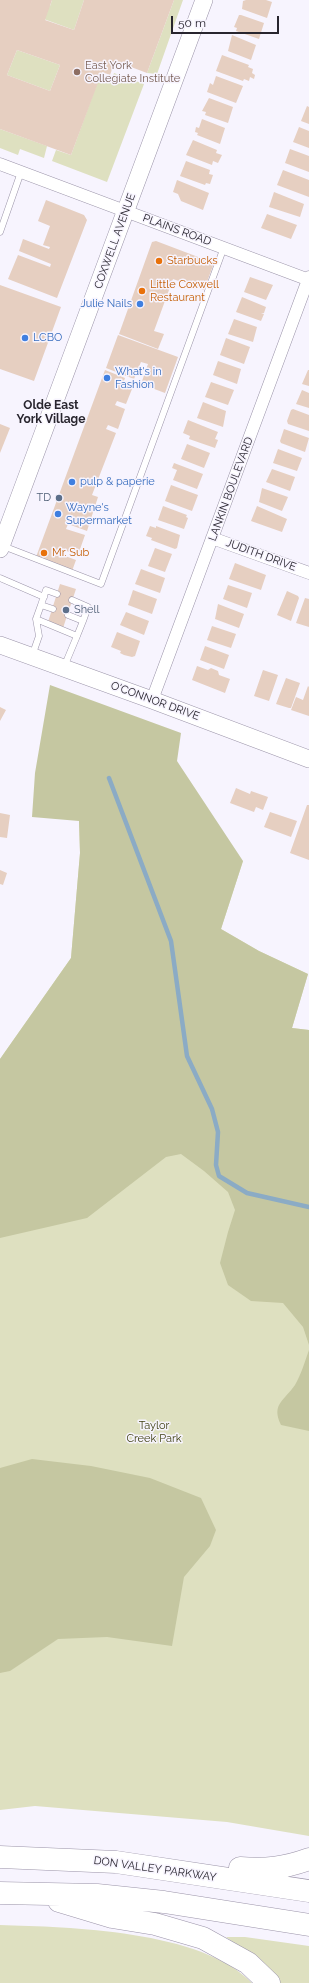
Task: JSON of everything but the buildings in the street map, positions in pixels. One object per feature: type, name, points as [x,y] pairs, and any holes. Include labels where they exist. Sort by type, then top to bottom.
[{"type":"highway","name":"DON VALLEY PARKWAY","points":[[0,1857],[116,1862],[309,1891]]},
{"type":"highway","points":[[116,1862],[190,1862],[263,1870],[288,1866],[309,1859]]},
{"type":"highway","points":[[0,1893],[31,1892],[97,1895],[164,1902],[309,1925]]},
{"type":"highway","points":[[31,1892],[112,1917],[155,1924],[202,1938],[248,1963],[269,1983]]},
{"type":"main road","name":"COXWELL AVENUE","points":[[1,547],[204,0]]},
{"type":"main road","name":"O'CONNOR DRIVE","points":[[0,645],[309,759]]},
{"type":"street","name":"PLAINS ROAD","points":[[0,164],[309,279]]},
{"type":"street","name":"LANKIN BOULEVARD","points":[[152,700],[309,279]]},
{"type":"street","name":"JUDITH DRIVE","points":[[212,538],[309,572]]},
{"type":"lane","points":[[0,232],[21,172]]},
{"type":"lane","points":[[1,547],[101,584],[224,247]]},
{"type":"lane","points":[[0,578],[44,597]]},
{"type":"lane","points":[[32,657],[39,636],[36,620],[46,590],[57,594]]},
{"type":"lane","points":[[63,668],[88,606],[72,600]]},
{"type":"lane","points":[[41,605],[52,609]]},
{"type":"lane","points":[[68,615],[83,621]]},
{"type":"lane","points":[[36,620],[77,636]]},
{"type":"green space","points":[[34,0],[50,6],[52,0],[84,0],[74,30],[30,14]]},
{"type":"green space","points":[[174,0],[183,0],[157,74],[147,73]]},
{"type":"green space","points":[[17,50],[60,65],[50,91],[7,75]]},
{"type":"green space","points":[[114,73],[144,84],[107,182],[52,161],[56,150],[71,155],[99,78],[112,79]]},
{"type":"green space","points":[[0,129],[47,146],[44,158],[20,149],[18,155],[0,148]]},
{"type":"green space","points":[[50,685],[181,733],[177,761],[243,861],[221,929],[259,951],[308,974],[292,1028],[309,1030],[309,1345],[303,1327],[283,1303],[251,1301],[228,1285],[220,1263],[235,1210],[228,1192],[204,1171],[181,1154],[166,1157],[87,1218],[0,1238],[0,1059],[71,958],[80,853],[79,821],[32,817],[35,773]]},
{"type":"green space","name":"Taylor Creek Park","points":[[79,821],[243,861],[221,929],[259,951],[308,974],[292,1028],[309,1030],[309,1836],[227,1822],[35,1806],[0,1810],[0,1059],[71,958],[80,853]]},
{"type":"green space","points":[[309,1350],[309,1431],[281,1425],[277,1412],[280,1403],[295,1385]]},
{"type":"green space","points":[[32,1459],[91,1466],[150,1478],[201,1498],[216,1530],[210,1546],[184,1577],[172,1646],[107,1637],[58,1639],[10,1671],[0,1673],[0,1468]]},
{"type":"green space","points":[[0,1925],[97,1930],[168,1942],[201,1952],[230,1965],[252,1983],[0,1983]]},
{"type":"green space","points":[[226,1937],[245,1937],[309,1946],[309,1983],[278,1983],[241,1948]]},
{"type":"waterway","points":[[109,778],[171,941],[187,1056],[212,1109],[218,1132],[216,1165],[219,1176],[247,1193],[309,1207]]},
{"type":"place","name":"East York Collegiate Institute","points":[[77,72]]},
{"type":"place","name":"Starbucks","points":[[159,261]]},
{"type":"place","name":"Little Coxwell Restaurant","points":[[142,291]]},
{"type":"place","name":"Julie Nails","points":[[140,304]]},
{"type":"place","name":"LCBO","points":[[25,338]]},
{"type":"place","name":"What's in Fashion","points":[[107,378]]},
{"type":"place","name":"pulp & paperie","points":[[72,482]]},
{"type":"place","name":"TD","points":[[59,498]]},
{"type":"place","name":"Wayne's Supermarket","points":[[58,514]]},
{"type":"place","name":"Mr. Sub","points":[[44,553]]},
{"type":"place","name":"Shell","points":[[66,610]]},
{"type":"district","name":"Olde East York Village","points":[[51,412]]}]
